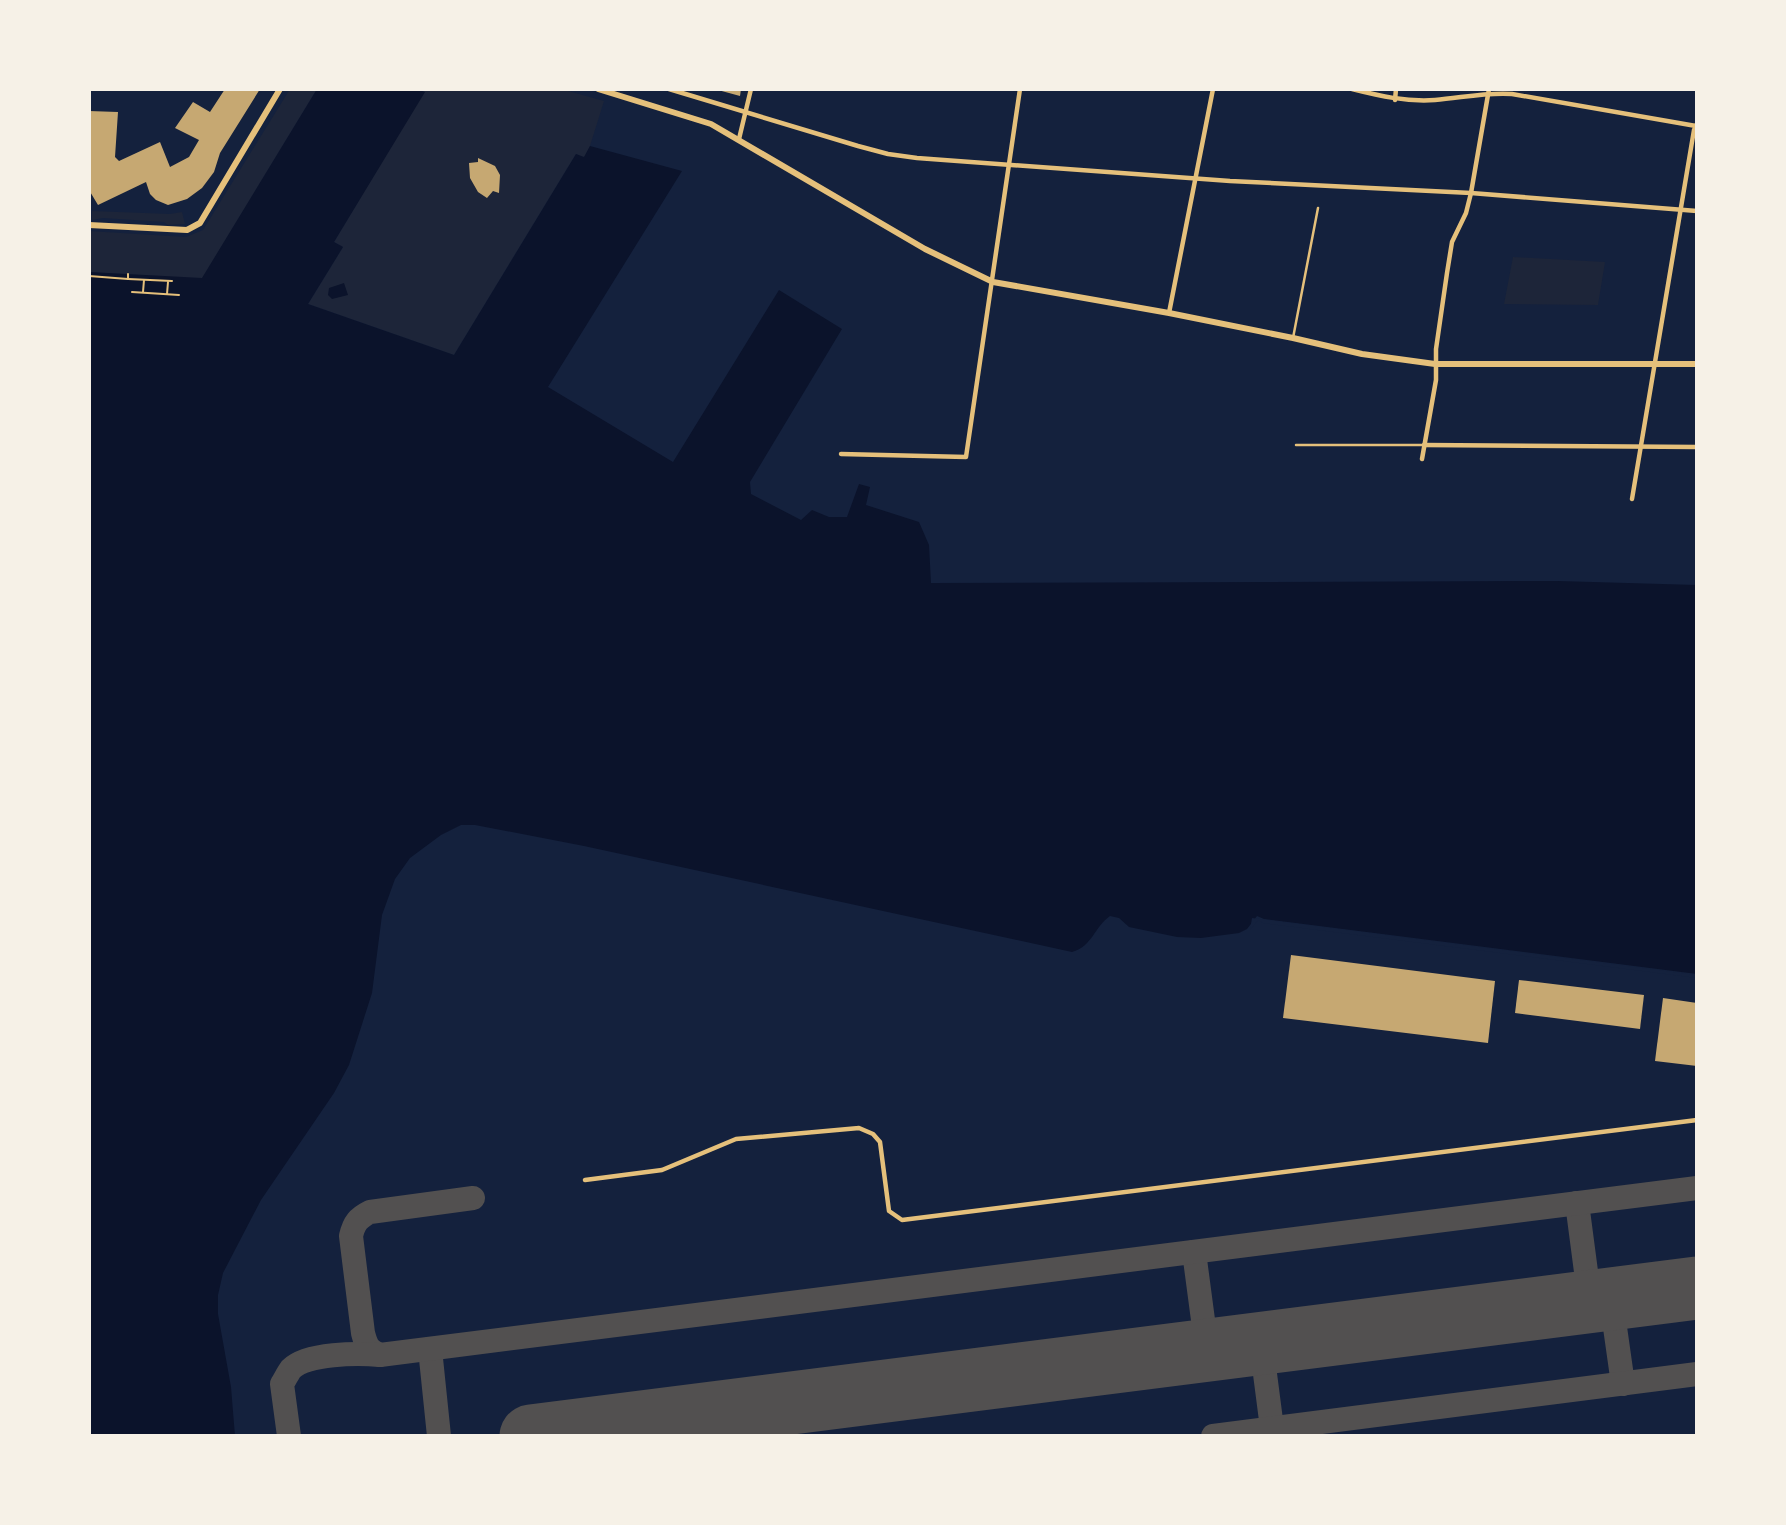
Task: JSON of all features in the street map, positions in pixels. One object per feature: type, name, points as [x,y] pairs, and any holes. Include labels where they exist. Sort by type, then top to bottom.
[{"type":"main road","points":[[89,225],[187,230],[200,223],[219,187],[280,89]]},
{"type":"main road","points":[[598,89],[711,124],[925,249],[993,282],[1170,313],[1362,355],[1435,363],[1697,364]]},
{"type":"street","points":[[669,89],[888,154],[1196,178],[1471,193],[1697,211]]},
{"type":"street","points":[[739,139],[751,89]]},
{"type":"street","points":[[841,453],[966,457],[1020,89]]},
{"type":"street","points":[[1170,313],[1213,89]]},
{"type":"street","points":[[1352,89],[1395,100],[1433,100],[1488,91],[1697,125],[1632,499]]},
{"type":"street","points":[[1395,100],[1396,89]]},
{"type":"street","points":[[1422,459],[1436,380],[1435,363],[1452,242],[1466,213],[1471,193],[1488,91]]},
{"type":"street","points":[[1424,445],[1697,447]]},
{"type":"street","points":[[585,1180],[662,1170],[736,1139],[859,1128],[873,1134],[880,1142],[888,1211],[902,1220],[1697,1120]]},
{"type":"lane","points":[[1293,338],[1318,208]]},
{"type":"lane","points":[[1296,445],[1424,445]]},
{"type":"path","points":[[128,274],[128,279]]},
{"type":"path","points":[[89,276],[170,281],[167,294]]},
{"type":"path","points":[[143,293],[144,279]]},
{"type":"path","points":[[132,292],[179,295]]},
{"type":"shaded area","points":[[290,89],[317,89],[202,279],[89,272],[89,231],[186,237],[203,230]]},
{"type":"shaded area","points":[[317,89],[416,89],[425,92],[334,242],[343,247],[308,304],[454,355],[576,154],[584,157],[590,146],[682,171],[548,387],[673,462],[779,290],[842,329],[750,482],[751,494],[801,520],[812,510],[829,517],[847,517],[859,484],[870,487],[866,505],[919,522],[929,545],[931,583],[1558,581],[1697,585],[1697,974],[1257,916],[1247,929],[1239,933],[1201,938],[1177,937],[1129,927],[1119,918],[1110,916],[1085,945],[1072,952],[584,846],[475,825],[461,825],[441,835],[410,858],[395,879],[382,915],[372,993],[349,1065],[334,1093],[261,1200],[223,1273],[218,1295],[218,1314],[231,1387],[235,1436],[89,1436],[89,272],[202,278]]},
{"type":"shaded area","points":[[416,89],[561,89],[604,101],[584,158],[576,154],[454,355],[308,304],[343,247],[334,242],[424,91]]},
{"type":"shaded area","points":[[92,211],[170,214],[182,212],[185,224],[168,225],[164,222],[103,218],[92,220]]},
{"type":"shaded area","points":[[1513,257],[1605,262],[1598,305],[1504,304]]},
{"type":"shaded area","points":[[344,283],[348,295],[332,299],[328,295],[329,288]]},
{"type":"pier","points":[[1252,918],[1697,975],[1697,978],[1263,923],[1258,920],[1250,930]]},
{"type":"building","points":[[225,89],[260,89],[220,153],[214,172],[202,188],[187,199],[168,205],[150,194],[146,182],[98,205],[89,190],[89,111],[118,112],[115,157],[119,161],[160,142],[170,167],[189,157],[199,140],[175,128],[193,102],[210,112]]},
{"type":"building","points":[[741,89],[740,96],[718,90]]},
{"type":"building","points":[[478,158],[495,166],[500,175],[499,193],[493,191],[487,198],[478,192],[470,178],[469,163],[478,162]]},
{"type":"building","points":[[1291,955],[1495,981],[1488,1043],[1283,1018]]},
{"type":"building","points":[[1519,980],[1644,995],[1640,1029],[1515,1013]]},
{"type":"building","points":[[1663,998],[1697,1003],[1697,1066],[1655,1061]]},
{"type":"taxiway","points":[[289,1436],[282,1384],[291,1369],[320,1357],[346,1354],[380,1355],[1697,1188]]},
{"type":"taxiway","points":[[380,1355],[368,1347],[363,1333],[351,1236],[355,1224],[370,1212],[473,1198]]},
{"type":"taxiway","points":[[1577,1203],[1590,1302]]},
{"type":"taxiway","points":[[1194,1252],[1207,1350]]},
{"type":"taxiway","points":[[1611,1299],[1623,1384]]},
{"type":"taxiway","points":[[1261,1343],[1272,1428]]},
{"type":"taxiway","points":[[430,1349],[439,1436]]},
{"type":"taxiway","points":[[1213,1436],[1697,1374]]},
{"type":"runway","points":[[531,1436],[1697,1288]]}]
